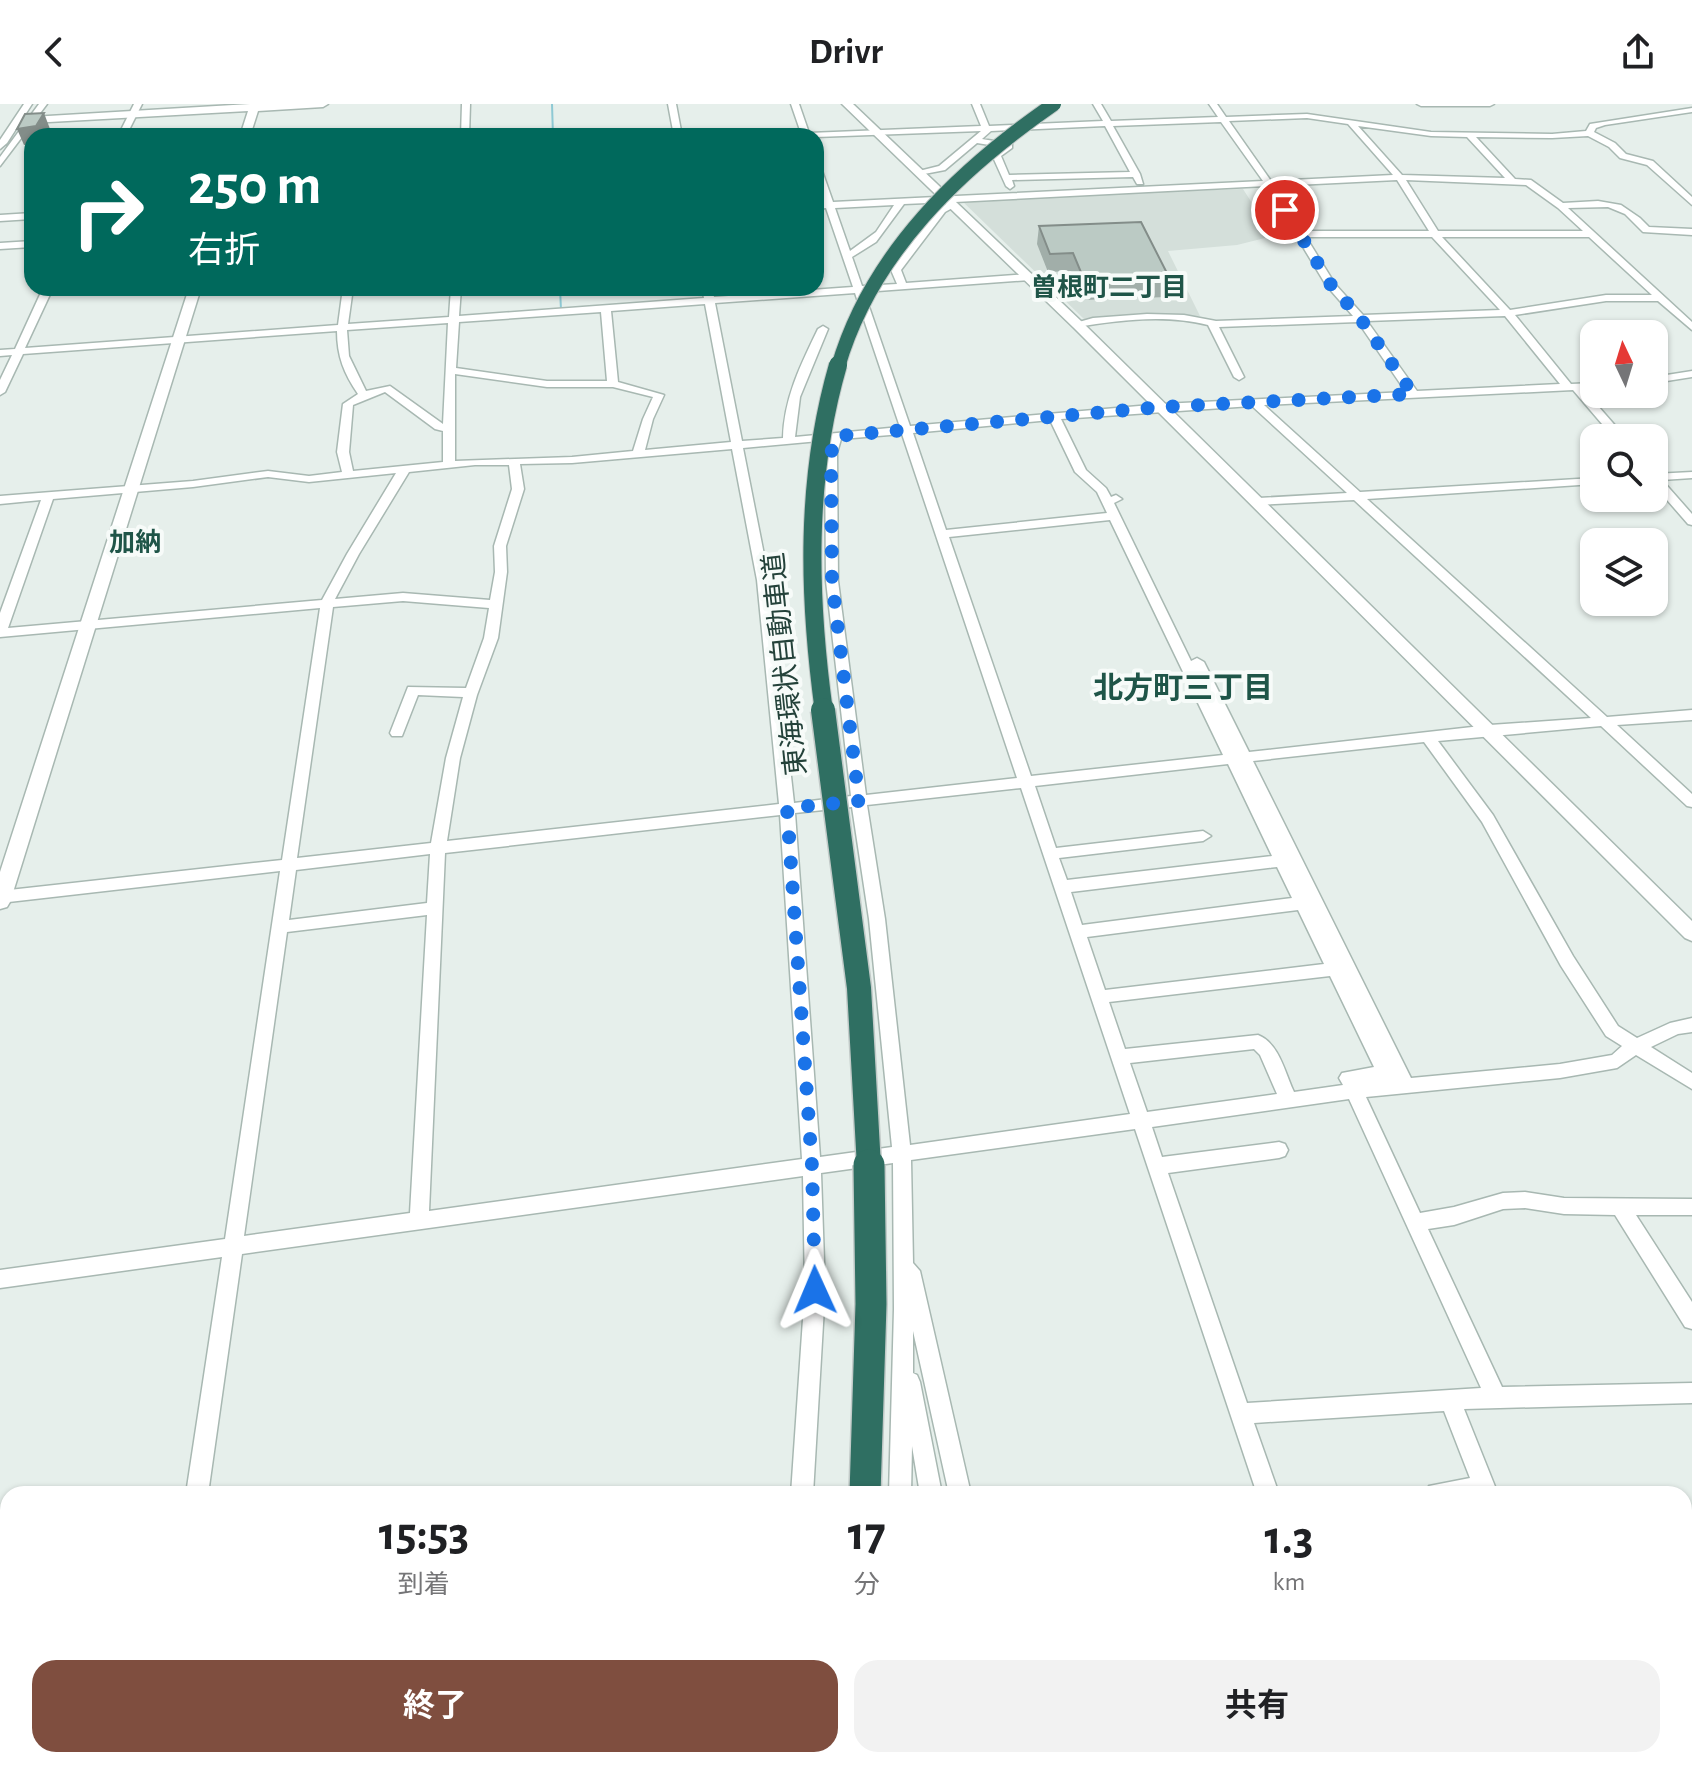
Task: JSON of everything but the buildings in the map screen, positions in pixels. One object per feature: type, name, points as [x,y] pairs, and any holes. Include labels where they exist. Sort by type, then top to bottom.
[{"type":"highway","name":"東海環状自動車道","points":[[865,1486],[872,1359],[870,1149],[857,973],[811,606],[809,537],[813,476],[822,419],[835,372],[852,327],[892,257],[946,191],[990,151],[1054,104]]},
{"type":"street","points":[[0,146],[10,114],[28,104]]},
{"type":"street","points":[[25,128],[43,104]]},
{"type":"street","points":[[126,128],[138,104]]},
{"type":"street","points":[[10,114],[31,120],[323,104]]},
{"type":"street","points":[[465,128],[466,104]]},
{"type":"street","points":[[672,104],[676,128]]},
{"type":"street","points":[[795,104],[803,128]]},
{"type":"street","points":[[847,104],[1030,277],[1692,933]]},
{"type":"street","points":[[919,172],[942,168],[987,130],[976,104]]},
{"type":"street","points":[[1097,104],[1145,191]]},
{"type":"street","points":[[1213,104],[1270,185],[1331,285],[1360,318],[1413,394]]},
{"type":"street","points":[[1338,104],[1345,120],[1400,177],[1436,236],[1607,424]]},
{"type":"street","points":[[1421,104],[1490,104]]},
{"type":"street","points":[[1684,104],[1692,109]]},
{"type":"street","points":[[247,128],[254,106]]},
{"type":"street","points":[[1589,133],[1593,126],[1605,123],[1692,109]]},
{"type":"street","points":[[824,135],[1307,116],[1414,132],[1552,136],[1589,133],[1612,145],[1623,156],[1650,163],[1692,202]]},
{"type":"street","points":[[0,163],[24,130]]},
{"type":"street","points":[[1469,134],[1513,182]]},
{"type":"street","points":[[975,140],[1009,146],[996,155],[1013,195]]},
{"type":"street","points":[[1007,178],[1136,174]]},
{"type":"street","points":[[824,205],[1400,177],[1535,185],[1692,327]]},
{"type":"street","points":[[824,188],[1265,1486]]},
{"type":"street","points":[[847,256],[866,250],[901,201]]},
{"type":"street","points":[[903,287],[896,270],[950,201]]},
{"type":"street","points":[[1561,206],[1612,204],[1634,215],[1646,230],[1692,232]]},
{"type":"street","points":[[0,218],[24,216]]},
{"type":"street","points":[[1301,234],[1591,234]]},
{"type":"street","points":[[0,246],[24,244]]},
{"type":"street","points":[[824,294],[1030,277]]},
{"type":"street","points":[[0,392],[44,296]]},
{"type":"street","points":[[192,296],[1,899],[1490,730],[1692,715]]},
{"type":"street","points":[[347,296],[340,343],[354,384],[364,395]]},
{"type":"street","points":[[449,465],[447,428],[456,296]]},
{"type":"street","points":[[708,296],[763,580],[787,808],[812,1166],[815,1290],[803,1486]]},
{"type":"street","points":[[0,353],[791,296]]},
{"type":"street","points":[[1077,324],[1125,318],[1203,320],[1212,323],[1508,313],[1606,298],[1660,298]]},
{"type":"street","points":[[606,310],[613,384]]},
{"type":"street","points":[[1212,323],[1239,377]]},
{"type":"street","points":[[789,440],[788,423],[803,370],[823,329]]},
{"type":"street","points":[[451,370],[547,384],[613,384],[659,395],[638,454]]},
{"type":"street","points":[[1668,378],[1692,374]]},
{"type":"street","points":[[0,500],[268,474],[309,479],[449,465],[638,454],[1162,407],[1580,387]]},
{"type":"street","points":[[348,474],[343,452],[348,404],[364,395],[386,388],[439,427],[447,428]]},
{"type":"street","points":[[1255,403],[1692,802]]},
{"type":"street","points":[[1054,417],[1081,472],[1102,490],[1406,1085]]},
{"type":"street","points":[[837,436],[831,453],[832,581],[877,919],[902,1154],[900,1486]]},
{"type":"street","points":[[419,1221],[438,849],[453,758],[471,693],[491,638],[501,572],[500,546],[518,489],[514,461]]},
{"type":"street","points":[[198,1486],[327,603],[405,469]]},
{"type":"street","points":[[1668,477],[1692,475]]},
{"type":"street","points":[[1259,502],[1580,482]]},
{"type":"street","points":[[1668,494],[1692,521]]},
{"type":"street","points":[[48,496],[0,632],[88,627],[403,597],[497,605]]},
{"type":"street","points":[[941,534],[1111,509]]},
{"type":"street","points":[[397,733],[413,690],[471,693]]},
{"type":"street","points":[[1429,739],[1488,819],[1588,998],[1612,1031],[1692,1082]]},
{"type":"street","points":[[1239,760],[1282,861],[1385,1073],[1348,1078],[1496,1397]]},
{"type":"street","points":[[1049,854],[1203,836]]},
{"type":"street","points":[[1061,887],[1282,861]]},
{"type":"street","points":[[1076,932],[1303,903]]},
{"type":"street","points":[[281,927],[435,908]]},
{"type":"street","points":[[1098,997],[1334,969]]},
{"type":"street","points":[[0,1279],[1141,1123],[1354,1091],[1560,1071],[1617,1061],[1633,1047],[1676,1028],[1692,1025]]},
{"type":"street","points":[[1119,1057],[1258,1042],[1267,1051],[1289,1101]]},
{"type":"street","points":[[1156,1166],[1279,1150]]},
{"type":"street","points":[[1415,1223],[1454,1216],[1503,1201],[1621,1208],[1692,1207]]},
{"type":"street","points":[[1621,1208],[1692,1320]]},
{"type":"street","points":[[903,1239],[958,1486]]},
{"type":"street","points":[[903,1350],[929,1486]]},
{"type":"street","points":[[1241,1414],[1450,1399],[1692,1393]]},
{"type":"street","points":[[1450,1399],[1483,1486]]},
{"type":"shaded area","points":[[1243,189],[1273,236],[1237,245],[1168,251],[1200,316],[1137,314],[1084,319],[960,199]]},
{"type":"waterway","points":[[552,104],[553,128]]},
{"type":"waterway","points":[[560,296],[561,310]]},
{"type":"district","name":"曽根町二丁目","points":[[1109,288]]},
{"type":"district","name":"加納","points":[[135,543]]},
{"type":"district","name":"北方町三丁目","points":[[1183,689]]},
{"type":"route","points":[[815,1290],[812,1166],[787,808],[859,801],[832,581],[831,453],[837,436],[1162,407],[1413,394],[1360,318],[1331,285],[1285,210]]}]
